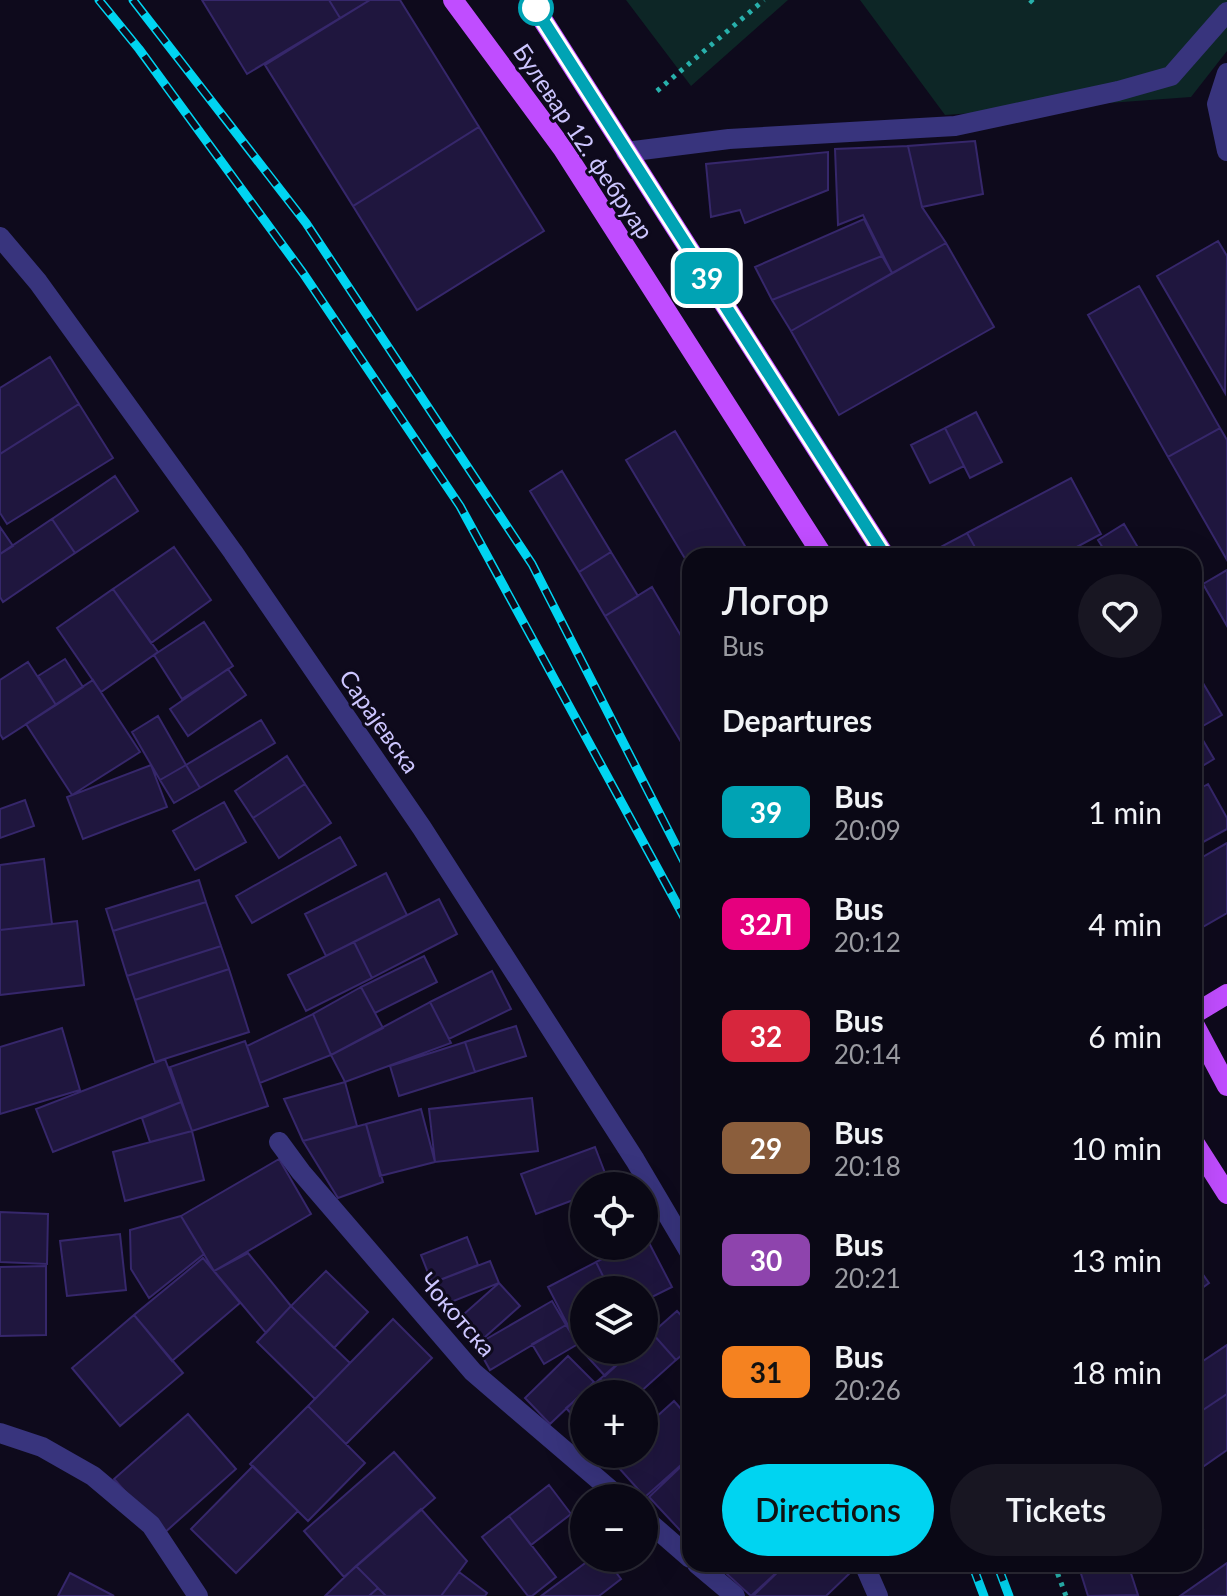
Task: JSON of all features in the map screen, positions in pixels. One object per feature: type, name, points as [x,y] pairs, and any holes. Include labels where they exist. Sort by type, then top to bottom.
[{"type":"main road","name":"Булевар 12. фебруар","points":[[453,0],[563,149],[818,548]]},
{"type":"main road","name":"Булевар 12. фебруар","points":[[530,0],[880,548]]},
{"type":"main road","points":[[1202,1009],[1227,994]]},
{"type":"main road","points":[[1202,1039],[1227,1086]]},
{"type":"main road","points":[[1202,1155],[1227,1194]]},
{"type":"street","points":[[626,152],[729,139],[955,126],[1118,91],[1171,76],[1227,12]]},
{"type":"street","points":[[1227,73],[1217,104],[1227,151]]},
{"type":"street","name":"Сарајевска","points":[[0,237],[38,282],[233,552],[422,828],[635,1160],[682,1239]]},
{"type":"street","name":"Чокотска","points":[[279,1142],[301,1172],[473,1372],[604,1484]]},
{"type":"street","points":[[0,1433],[42,1447],[93,1476],[151,1525],[198,1596]]},
{"type":"street","points":[[658,1530],[682,1551]]},
{"type":"street","points":[[706,1572],[735,1596]]},
{"type":"street","points":[[868,1572],[878,1596]]},
{"type":"path","points":[[657,91],[764,0]]},
{"type":"path","points":[[1030,0],[1036,6]]},
{"type":"path","points":[[1057,1572],[1066,1596]]},
{"type":"green space","points":[[626,0],[788,0],[691,86]]},
{"type":"green space","points":[[860,0],[1227,0],[1227,51],[1191,97],[945,115]]},
{"type":"building","points":[[202,0],[329,0],[340,18],[247,74]]},
{"type":"building","points":[[329,0],[370,0],[340,18]]},
{"type":"building","points":[[370,0],[400,0],[479,127],[353,206],[265,65]]},
{"type":"building","points":[[479,127],[544,231],[417,310],[353,206]]},
{"type":"building","points":[[975,141],[983,194],[922,207],[908,146]]},
{"type":"building","points":[[908,146],[922,207],[946,243],[892,273],[863,215],[838,225],[835,149]]},
{"type":"building","points":[[828,152],[828,190],[745,223],[740,210],[711,217],[706,164]]},
{"type":"building","points":[[864,219],[882,256],[772,300],[755,267]]},
{"type":"building","points":[[1218,241],[1227,256],[1225,393],[1157,276]]},
{"type":"building","points":[[946,243],[994,327],[839,415],[791,331]]},
{"type":"building","points":[[882,256],[892,273],[791,331],[772,300]]},
{"type":"building","points":[[1139,286],[1220,428],[1168,457],[1088,315]]},
{"type":"building","points":[[50,357],[79,404],[0,454],[0,388]]},
{"type":"building","points":[[79,404],[113,458],[7,524],[0,513],[0,454]]},
{"type":"building","points":[[976,412],[1002,462],[970,478],[945,428]]},
{"type":"building","points":[[945,428],[964,466],[930,483],[911,445]]},
{"type":"building","points":[[1220,428],[1227,440],[1227,560],[1168,457]]},
{"type":"building","points":[[675,431],[746,548],[682,548],[682,554],[626,460]]},
{"type":"building","points":[[562,471],[611,552],[579,572],[530,491]]},
{"type":"building","points":[[115,476],[138,511],[75,553],[52,519]]},
{"type":"building","points":[[1071,478],[1101,534],[1075,548],[975,548],[967,533]]},
{"type":"building","points":[[52,519],[75,553],[3,602],[0,597],[0,554]]},
{"type":"building","points":[[1124,524],[1138,548],[1103,548],[1098,540]]},
{"type":"building","points":[[0,527],[13,546],[0,554]]},
{"type":"building","points":[[967,533],[975,548],[939,548]]},
{"type":"building","points":[[174,547],[211,600],[151,643],[113,589]]},
{"type":"building","points":[[611,552],[638,596],[605,616],[579,572]]},
{"type":"building","points":[[1227,570],[1227,626],[1203,584]]},
{"type":"building","points":[[652,587],[682,638],[682,744],[605,616]]},
{"type":"building","points":[[113,589],[158,652],[101,692],[57,628]]},
{"type":"building","points":[[204,622],[233,666],[182,699],[154,655]]},
{"type":"building","points":[[65,659],[83,687],[56,705],[38,676]]},
{"type":"building","points":[[28,662],[56,705],[3,739],[0,734],[0,680]]},
{"type":"building","points":[[228,669],[246,695],[188,736],[170,709]]},
{"type":"building","points":[[93,680],[140,752],[72,795],[26,724]]},
{"type":"building","points":[[1202,681],[1222,715],[1202,726]]},
{"type":"building","points":[[158,716],[186,765],[160,780],[132,732]]},
{"type":"building","points":[[261,720],[275,743],[200,788],[186,765]]},
{"type":"building","points":[[1202,739],[1214,759],[1202,766]]},
{"type":"building","points":[[287,756],[305,784],[253,818],[235,791]]},
{"type":"building","points":[[151,765],[167,807],[83,839],[67,797]]},
{"type":"building","points":[[186,765],[200,788],[174,803],[160,780]]},
{"type":"building","points":[[305,784],[331,823],[279,858],[253,818]]},
{"type":"building","points":[[1208,784],[1227,818],[1227,829],[1202,843],[1202,787]]},
{"type":"building","points":[[25,800],[34,826],[0,838],[0,809]]},
{"type":"building","points":[[224,802],[246,842],[195,870],[173,831]]},
{"type":"building","points":[[340,837],[356,865],[252,923],[236,896]]},
{"type":"building","points":[[1227,843],[1227,913],[1202,927],[1202,857]]},
{"type":"building","points":[[44,859],[52,924],[0,930],[0,865]]},
{"type":"building","points":[[386,873],[407,915],[326,956],[305,914]]},
{"type":"building","points":[[199,880],[206,902],[113,931],[106,909]]},
{"type":"building","points":[[439,899],[457,934],[372,978],[354,942]]},
{"type":"building","points":[[206,902],[221,946],[127,976],[113,931]]},
{"type":"building","points":[[77,921],[84,985],[0,995],[0,930]]},
{"type":"building","points":[[354,942],[372,978],[306,1011],[288,975]]},
{"type":"building","points":[[221,946],[229,969],[135,1000],[127,976]]},
{"type":"building","points":[[424,956],[437,982],[375,1013],[361,987]]},
{"type":"building","points":[[229,969],[249,1032],[155,1062],[135,1000]]},
{"type":"building","points":[[492,971],[511,1009],[449,1039],[430,1002]]},
{"type":"building","points":[[361,987],[383,1028],[331,1055],[313,1014]]},
{"type":"building","points":[[430,1002],[451,1043],[345,1082],[331,1055]]},
{"type":"building","points":[[313,1014],[331,1055],[260,1083],[247,1046]]},
{"type":"building","points":[[516,1026],[526,1056],[475,1072],[465,1042]]},
{"type":"building","points":[[62,1028],[80,1090],[0,1114],[0,1047]]},
{"type":"building","points":[[245,1041],[268,1106],[192,1131],[170,1067]]},
{"type":"building","points":[[465,1042],[475,1072],[399,1096],[390,1066]]},
{"type":"building","points":[[165,1059],[181,1102],[53,1152],[36,1109]]},
{"type":"building","points":[[345,1082],[357,1126],[303,1141],[284,1099]]},
{"type":"building","points":[[532,1098],[538,1151],[435,1162],[429,1109]]},
{"type":"building","points":[[181,1102],[192,1131],[150,1142],[142,1118]]},
{"type":"building","points":[[421,1109],[435,1162],[380,1176],[366,1124]]},
{"type":"building","points":[[366,1124],[383,1182],[338,1198],[303,1141]]},
{"type":"building","points":[[192,1131],[204,1180],[125,1201],[113,1152]]},
{"type":"building","points":[[595,1147],[605,1172],[570,1172],[570,1201],[536,1214],[521,1174]]},
{"type":"building","points":[[279,1159],[311,1214],[214,1271],[181,1216]]},
{"type":"building","points":[[0,1212],[48,1214],[47,1264],[0,1262]]},
{"type":"building","points":[[181,1216],[204,1254],[149,1298],[131,1269],[130,1230]]},
{"type":"building","points":[[120,1234],[126,1290],[67,1296],[60,1241]]},
{"type":"building","points":[[467,1237],[478,1265],[432,1283],[421,1255]]},
{"type":"building","points":[[248,1253],[291,1306],[266,1333],[214,1271]]},
{"type":"building","points":[[203,1258],[240,1303],[172,1361],[134,1315]]},
{"type":"building","points":[[658,1260],[672,1287],[658,1294],[658,1276],[603,1276],[596,1262]]},
{"type":"building","points":[[490,1261],[499,1283],[441,1306],[432,1283]]},
{"type":"building","points":[[596,1262],[603,1276],[570,1276],[570,1329],[548,1287]]},
{"type":"building","points":[[46,1266],[46,1335],[0,1336],[0,1267]]},
{"type":"building","points":[[326,1271],[368,1312],[334,1348],[291,1306]]},
{"type":"building","points":[[1202,1273],[1209,1283],[1202,1288]]},
{"type":"building","points":[[499,1283],[520,1306],[476,1345],[455,1322]]},
{"type":"building","points":[[552,1301],[566,1325],[490,1370],[476,1345]]},
{"type":"building","points":[[291,1306],[350,1363],[315,1399],[257,1342]]},
{"type":"building","points":[[677,1311],[682,1316],[682,1355],[676,1360],[658,1340],[658,1328]]},
{"type":"building","points":[[134,1315],[183,1373],[120,1426],[72,1368]]},
{"type":"building","points":[[393,1319],[432,1358],[346,1444],[308,1406]]},
{"type":"building","points":[[566,1325],[570,1331],[570,1349],[544,1364],[532,1344]]},
{"type":"building","points":[[658,1340],[676,1360],[654,1380],[600,1379],[617,1364],[658,1364]]},
{"type":"building","points":[[1227,1345],[1227,1394],[1202,1411],[1202,1362]]},
{"type":"building","points":[[568,1356],[570,1364],[576,1364],[592,1380],[570,1380],[570,1405],[550,1424],[525,1398]]},
{"type":"building","points":[[594,1364],[618,1364],[605,1376]]},
{"type":"building","points":[[1227,1394],[1227,1450],[1202,1467],[1202,1411]]},
{"type":"building","points":[[674,1401],[682,1410],[682,1464],[658,1485],[633,1484],[619,1468],[658,1468],[658,1415]]},
{"type":"building","points":[[308,1406],[365,1463],[308,1521],[250,1464]]},
{"type":"building","points":[[188,1414],[236,1469],[163,1534],[114,1479]]},
{"type":"building","points":[[394,1452],[435,1498],[344,1577],[304,1531]]},
{"type":"building","points":[[253,1466],[298,1511],[236,1573],[191,1529]]},
{"type":"building","points":[[682,1466],[682,1532],[658,1507],[658,1488]]},
{"type":"building","points":[[549,1485],[570,1513],[531,1545],[509,1516]]},
{"type":"building","points":[[421,1509],[467,1561],[441,1596],[386,1596],[356,1566]]},
{"type":"building","points":[[509,1516],[556,1577],[532,1596],[528,1596],[482,1537]]},
{"type":"building","points":[[1227,1563],[1227,1596],[1180,1596]]},
{"type":"building","points":[[356,1566],[378,1588],[369,1596],[325,1596]]},
{"type":"building","points":[[459,1572],[487,1593],[485,1596],[441,1596]]},
{"type":"building","points":[[573,1572],[616,1572],[621,1579],[599,1596],[541,1596]]},
{"type":"building","points":[[725,1572],[777,1572],[751,1596]]},
{"type":"building","points":[[778,1572],[851,1572],[826,1596],[753,1596]]},
{"type":"building","points":[[1080,1572],[1131,1572],[1138,1595],[1088,1596]]},
{"type":"building","points":[[70,1573],[114,1596],[58,1596]]},
{"type":"building","points":[[378,1588],[386,1596],[369,1596]]},
{"type":"railway","points":[[99,0],[139,49],[303,273],[460,506],[682,913]]},
{"type":"railway","points":[[133,0],[306,223],[532,564],[682,857]]},
{"type":"railway","points":[[975,1572],[984,1596]]},
{"type":"railway","points":[[1000,1572],[1009,1596]]},
{"type":"bus line","name":"39","points":[[530,0],[880,548]]}]
